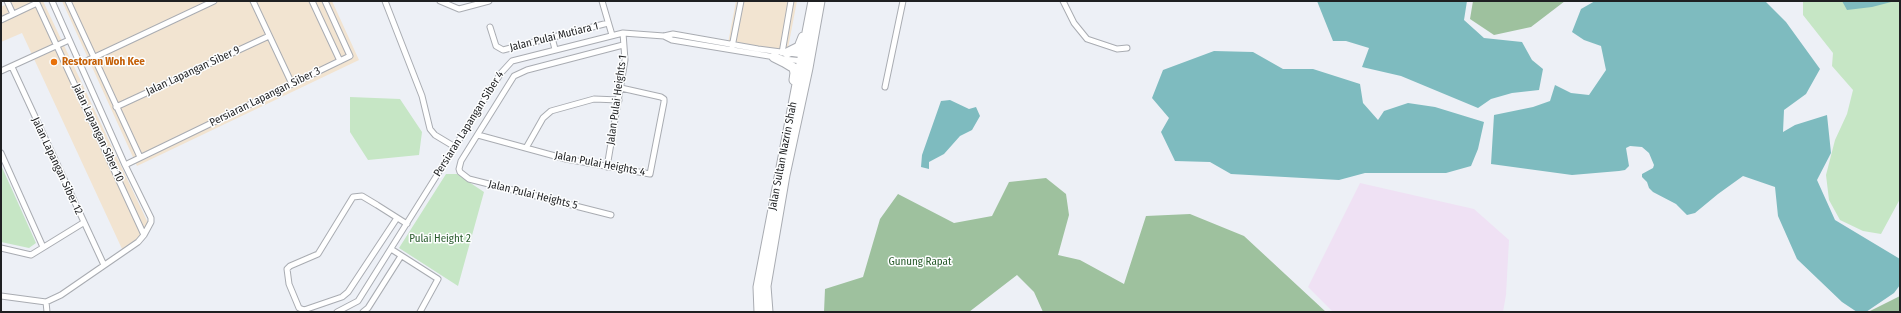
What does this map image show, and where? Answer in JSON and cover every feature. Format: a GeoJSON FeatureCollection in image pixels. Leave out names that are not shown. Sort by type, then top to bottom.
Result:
{"type":"FeatureCollection","features":[{"type":"Feature","properties":{"kind":"highway"},"geometry":{"type":"LineString","coordinates":[[786,139],[786,120],[795,73],[794,68],[787,63],[781,54],[794,51],[802,43],[811,1]]}},
{"type":"Feature","properties":{"kind":"highway","name":"Jalan Sultan Nazrin Shah"},"geometry":{"type":"LineString","coordinates":[[768,312],[768,279],[806,59],[811,1]]}},
{"type":"Feature","properties":{"kind":"highway","name":"Jalan Sultan Nazrin Shah"},"geometry":{"type":"LineString","coordinates":[[759,312],[758,287],[786,139],[820,1]]}},
{"type":"Feature","properties":{"kind":"street"},"geometry":{"type":"LineString","coordinates":[[7,1],[13,14]]}},
{"type":"Feature","properties":{"kind":"street"},"geometry":{"type":"LineString","coordinates":[[1,296],[46,302],[61,295],[138,242],[144,235],[151,222],[151,218],[125,165],[52,1]]}},
{"type":"Feature","properties":{"kind":"street"},"geometry":{"type":"LineString","coordinates":[[68,1],[140,157]]}},
{"type":"Feature","properties":{"kind":"street"},"geometry":{"type":"LineString","coordinates":[[195,1],[198,8]]}},
{"type":"Feature","properties":{"kind":"street"},"geometry":{"type":"LineString","coordinates":[[80,64],[214,1]]}},
{"type":"Feature","properties":{"kind":"street"},"geometry":{"type":"LineString","coordinates":[[253,1],[292,84]]}},
{"type":"Feature","properties":{"kind":"street"},"geometry":{"type":"LineString","coordinates":[[312,1],[340,61],[350,56],[350,54],[325,1]]}},
{"type":"Feature","properties":{"kind":"street"},"geometry":{"type":"LineString","coordinates":[[385,1],[422,96],[430,129],[435,135],[455,148]]}},
{"type":"Feature","properties":{"kind":"street"},"geometry":{"type":"LineString","coordinates":[[440,1],[459,9],[489,1]]}},
{"type":"Feature","properties":{"kind":"street"},"geometry":{"type":"LineString","coordinates":[[602,1],[612,35]]}},
{"type":"Feature","properties":{"kind":"street"},"geometry":{"type":"LineString","coordinates":[[732,51],[741,1]]}},
{"type":"Feature","properties":{"kind":"street"},"geometry":{"type":"LineString","coordinates":[[781,54],[791,1]]}},
{"type":"Feature","properties":{"kind":"street"},"geometry":{"type":"LineString","coordinates":[[885,87],[903,1]]}},
{"type":"Feature","properties":{"kind":"street"},"geometry":{"type":"LineString","coordinates":[[1063,1],[1074,23],[1088,40],[1117,49],[1127,48]]}},
{"type":"Feature","properties":{"kind":"street","name":"Jalan Lapangan Siber 10"},"geometry":{"type":"LineString","coordinates":[[1,20],[37,2],[144,235]]}},
{"type":"Feature","properties":{"kind":"street","name":"Jalan Pulai Mutiara 1"},"geometry":{"type":"LineString","coordinates":[[490,27],[496,46],[503,50],[608,23]]}},
{"type":"Feature","properties":{"kind":"street","name":"Persiaran Lapangan Siber 4"},"geometry":{"type":"LineString","coordinates":[[337,312],[358,301],[506,66],[512,61],[623,33],[664,36],[673,34],[806,59]]}},
{"type":"Feature","properties":{"kind":"street","name":"Jalan Pulai Heights 1"},"geometry":{"type":"LineString","coordinates":[[607,167],[625,60],[623,33]]}},
{"type":"Feature","properties":{"kind":"street","name":"Jalan Lapangan Siber 9"},"geometry":{"type":"LineString","coordinates":[[116,107],[269,36]]}},
{"type":"Feature","properties":{"kind":"street","name":"Persiaran Lapangan Siber 4"},"geometry":{"type":"LineString","coordinates":[[664,36],[672,40],[732,51],[781,54],[806,59]]}},
{"type":"Feature","properties":{"kind":"street"},"geometry":{"type":"LineString","coordinates":[[552,38],[555,49]]}},
{"type":"Feature","properties":{"kind":"street"},"geometry":{"type":"LineString","coordinates":[[1,71],[69,40]]}},
{"type":"Feature","properties":{"kind":"street"},"geometry":{"type":"LineString","coordinates":[[478,135],[500,96],[514,76],[521,72],[623,45]]}},
{"type":"Feature","properties":{"kind":"street","name":"Persiaran Lapangan Siber 3"},"geometry":{"type":"LineString","coordinates":[[125,165],[340,61]]}},
{"type":"Feature","properties":{"kind":"street","name":"Jalan Lapangan Siber 12"},"geometry":{"type":"LineString","coordinates":[[12,66],[83,223],[104,265]]}},
{"type":"Feature","properties":{"kind":"street","name":"Jalan Pulai Heights 4"},"geometry":{"type":"LineString","coordinates":[[478,135],[566,159],[650,174],[664,102],[661,97],[621,88]]}},
{"type":"Feature","properties":{"kind":"street"},"geometry":{"type":"LineString","coordinates":[[526,148],[543,118],[551,111],[594,99],[619,100]]}},
{"type":"Feature","properties":{"kind":"street","name":"Jalan Pulai Heights 5"},"geometry":{"type":"LineString","coordinates":[[478,135],[462,161],[459,169],[460,172],[469,179],[611,215]]}},
{"type":"Feature","properties":{"kind":"street"},"geometry":{"type":"LineString","coordinates":[[1,153],[42,247]]}},
{"type":"Feature","properties":{"kind":"street"},"geometry":{"type":"LineString","coordinates":[[397,218],[351,290],[342,297],[301,310],[298,307],[289,284],[287,269],[290,266],[318,254],[353,197],[362,196],[407,224]]}},
{"type":"Feature","properties":{"kind":"street"},"geometry":{"type":"LineString","coordinates":[[1,248],[31,255],[83,223]]}},
{"type":"Feature","properties":{"kind":"street"},"geometry":{"type":"LineString","coordinates":[[391,249],[438,279],[420,312]]}},
{"type":"Feature","properties":{"kind":"street"},"geometry":{"type":"LineString","coordinates":[[363,312],[368,308],[401,256]]}},
{"type":"Feature","properties":{"kind":"street"},"geometry":{"type":"LineString","coordinates":[[46,302],[47,312]]}},
{"type":"Feature","properties":{"kind":"shaded area"},"geometry":{"type":"Polygon","coordinates":[[[12,1],[43,1],[148,223],[144,235],[123,251],[22,33],[1,42],[1,7],[12,1]]]}},
{"type":"Feature","properties":{"kind":"shaded area"},"geometry":{"type":"Polygon","coordinates":[[[62,1],[332,1],[359,60],[137,166],[62,1]]]}},
{"type":"Feature","properties":{"kind":"shaded area"},"geometry":{"type":"Polygon","coordinates":[[[736,1],[797,1],[787,53],[728,43],[736,1]]]}},
{"type":"Feature","properties":{"kind":"shaded area"},"geometry":{"type":"Polygon","coordinates":[[[1360,183],[1474,209],[1509,240],[1506,295],[1503,312],[1333,312],[1308,287],[1360,183]]]}},
{"type":"Feature","properties":{"kind":"green space"},"geometry":{"type":"Polygon","coordinates":[[[1473,1],[1565,1],[1531,27],[1494,35],[1470,19],[1473,1]]]}},
{"type":"Feature","properties":{"kind":"green space"},"geometry":{"type":"Polygon","coordinates":[[[1803,1],[1900,1],[1900,199],[1881,234],[1863,231],[1840,220],[1829,200],[1826,175],[1835,140],[1847,114],[1853,90],[1832,66],[1833,53],[1803,15],[1803,1]]]}},
{"type":"Feature","properties":{"kind":"green space"},"geometry":{"type":"Polygon","coordinates":[[[350,97],[400,99],[422,132],[419,155],[368,160],[350,132],[350,97]]]}},
{"type":"Feature","properties":{"kind":"green space"},"geometry":{"type":"Polygon","coordinates":[[[1,165],[36,243],[29,248],[1,242],[1,165]]]}},
{"type":"Feature","properties":{"kind":"green space","name":"Pulai Height 2"},"geometry":{"type":"Polygon","coordinates":[[[446,174],[457,174],[484,192],[458,286],[399,248],[446,174]]]}},
{"type":"Feature","properties":{"kind":"green space","name":"Gunung Rapat"},"geometry":{"type":"Polygon","coordinates":[[[1046,178],[1066,194],[1069,215],[1058,255],[1080,260],[1124,284],[1146,216],[1190,214],[1244,236],[1326,312],[1043,312],[1034,292],[1017,275],[969,312],[824,312],[825,289],[863,277],[880,219],[898,194],[954,223],[992,216],[1009,182],[1046,178]]]}},
{"type":"Feature","properties":{"kind":"green space"},"geometry":{"type":"Polygon","coordinates":[[[1900,296],[1900,312],[1868,312],[1900,296]]]}},
{"type":"Feature","properties":{"kind":"water"},"geometry":{"type":"Polygon","coordinates":[[[1317,1],[1467,1],[1464,20],[1484,38],[1522,42],[1532,60],[1543,69],[1539,90],[1512,93],[1491,99],[1478,108],[1401,76],[1362,67],[1369,48],[1346,41],[1333,41],[1317,1]]]}},
{"type":"Feature","properties":{"kind":"water"},"geometry":{"type":"Polygon","coordinates":[[[1595,1],[1765,1],[1786,22],[1820,69],[1806,94],[1784,110],[1783,132],[1795,125],[1827,115],[1831,153],[1817,180],[1835,220],[1900,259],[1900,285],[1894,293],[1866,312],[1857,312],[1842,302],[1797,259],[1778,216],[1775,187],[1743,176],[1695,213],[1687,215],[1676,204],[1653,192],[1649,188],[1647,182],[1642,177],[1642,174],[1653,168],[1654,165],[1649,153],[1642,147],[1630,146],[1626,148],[1629,166],[1625,170],[1619,171],[1572,175],[1491,164],[1494,115],[1533,107],[1550,101],[1555,85],[1571,93],[1589,95],[1606,70],[1601,46],[1584,40],[1572,32],[1581,9],[1595,1]]]}},
{"type":"Feature","properties":{"kind":"water"},"geometry":{"type":"Polygon","coordinates":[[[1842,1],[1895,1],[1872,7],[1847,10],[1842,1]]]}},
{"type":"Feature","properties":{"kind":"water"},"geometry":{"type":"Polygon","coordinates":[[[1214,51],[1253,52],[1283,69],[1313,69],[1360,84],[1363,103],[1378,120],[1384,111],[1408,103],[1435,107],[1484,122],[1478,149],[1471,166],[1446,173],[1365,173],[1339,180],[1231,174],[1210,162],[1175,161],[1161,132],[1169,118],[1152,98],[1163,70],[1214,51]]]}},
{"type":"Feature","properties":{"kind":"water"},"geometry":{"type":"Polygon","coordinates":[[[950,100],[969,109],[976,107],[980,116],[972,130],[960,136],[944,154],[929,162],[929,169],[921,167],[922,155],[941,101],[950,100]]]}},
{"type":"Feature","properties":{"kind":"place","name":"Restoran Woh Kee"},"geometry":{"type":"Point","coordinates":[54,62]}}]}
